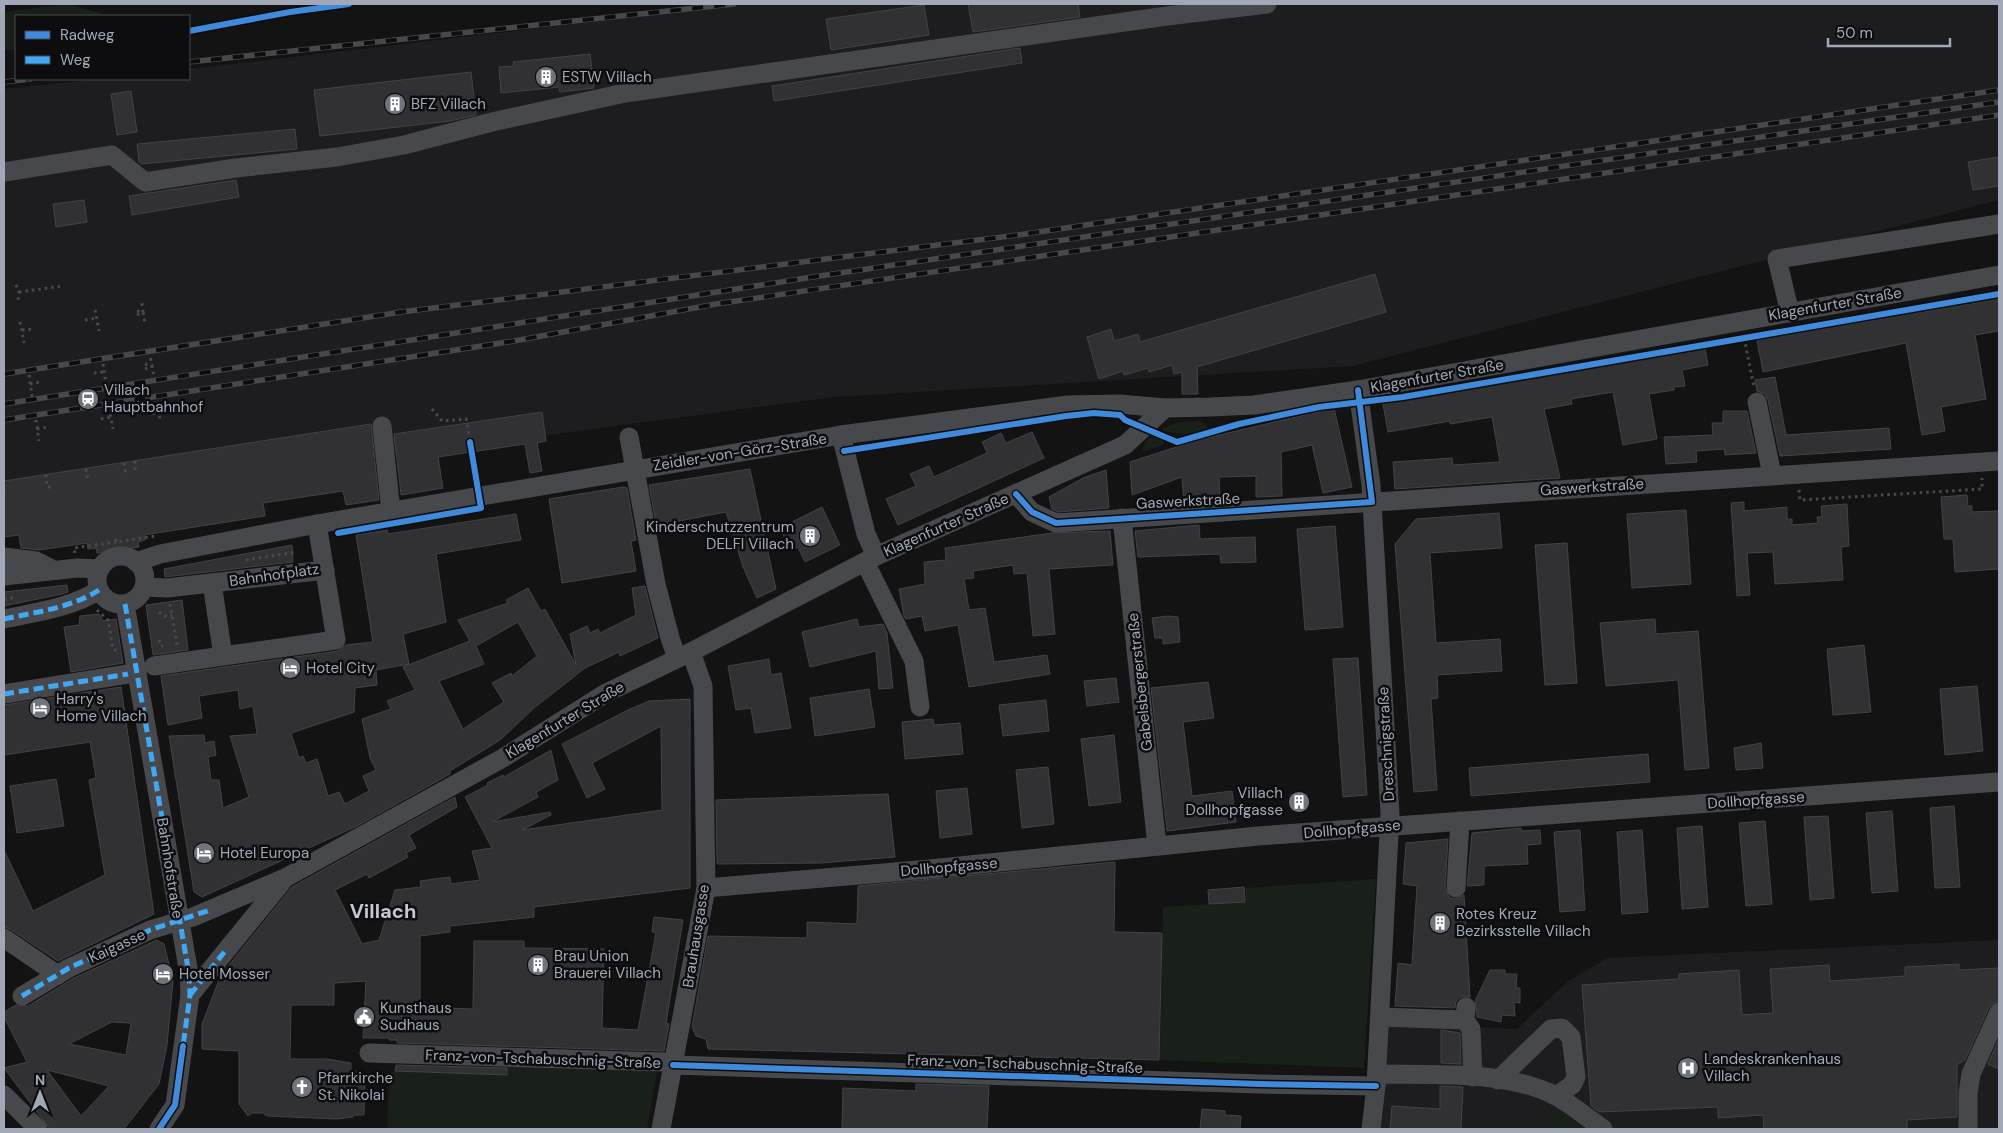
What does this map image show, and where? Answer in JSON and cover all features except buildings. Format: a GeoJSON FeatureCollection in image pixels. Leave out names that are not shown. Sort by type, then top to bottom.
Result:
{"type":"FeatureCollection","features":[{"type":"Feature","properties":{"kind":"street"},"geometry":{"type":"LineString","coordinates":[[4,172],[112,155],[146,182],[404,145],[492,122],[625,93],[1168,10],[1267,4]]}},
{"type":"Feature","properties":{"kind":"street"},"geometry":{"type":"LineString","coordinates":[[1790,313],[1776,259],[1999,224]]}},
{"type":"Feature","properties":{"kind":"street","name":"Klagenfurter Straße"},"geometry":{"type":"LineString","coordinates":[[178,920],[193,917],[285,878],[503,758],[606,692],[684,655],[870,559],[1125,445],[1165,408],[1254,405],[1358,390],[1999,275]]}},
{"type":"Feature","properties":{"kind":"street","name":"Dreschnigstraße"},"geometry":{"type":"LineString","coordinates":[[1358,390],[1372,502],[1390,827],[1372,1129]]}},
{"type":"Feature","properties":{"kind":"street"},"geometry":{"type":"LineString","coordinates":[[1757,402],[1772,476]]}},
{"type":"Feature","properties":{"kind":"street","name":"Zeidler-von-Görz-Straße"},"geometry":{"type":"LineString","coordinates":[[316,524],[841,435],[1068,405],[1120,404],[1165,408]]}},
{"type":"Feature","properties":{"kind":"street"},"geometry":{"type":"LineString","coordinates":[[382,426],[391,511]]}},
{"type":"Feature","properties":{"kind":"street","name":"Klagenfurter Straße"},"geometry":{"type":"LineString","coordinates":[[841,435],[866,534],[870,559]]}},
{"type":"Feature","properties":{"kind":"street","name":"Brauhausgasse"},"geometry":{"type":"LineString","coordinates":[[629,437],[656,584],[670,638],[684,655],[703,686],[706,888],[661,1129]]}},
{"type":"Feature","properties":{"kind":"street","name":"Gaswerkstraße"},"geometry":{"type":"LineString","coordinates":[[1016,494],[1032,512],[1056,523],[1999,461]]}},
{"type":"Feature","properties":{"kind":"street","name":"Gabelsbergerstraße"},"geometry":{"type":"LineString","coordinates":[[1122,518],[1157,846]]}},
{"type":"Feature","properties":{"kind":"street"},"geometry":{"type":"LineString","coordinates":[[136,562],[160,554],[316,524]]}},
{"type":"Feature","properties":{"kind":"street","name":"Bahnhofplatz"},"geometry":{"type":"LineString","coordinates":[[144,587],[167,588],[326,570],[316,524]]}},
{"type":"Feature","properties":{"kind":"street"},"geometry":{"type":"LineString","coordinates":[[4,556],[36,561],[54,570]]}},
{"type":"Feature","properties":{"kind":"street"},"geometry":{"type":"LineString","coordinates":[[121,556],[136,562],[145,577],[144,587],[140,595],[125,604],[115,603],[106,598],[99,590],[98,576],[100,569],[112,558],[121,556]]}},
{"type":"Feature","properties":{"kind":"street"},"geometry":{"type":"LineString","coordinates":[[870,559],[914,660],[920,707]]}},
{"type":"Feature","properties":{"kind":"street"},"geometry":{"type":"LineString","coordinates":[[4,576],[54,570],[100,569]]}},
{"type":"Feature","properties":{"kind":"street"},"geometry":{"type":"LineString","coordinates":[[154,666],[336,640],[326,570]]}},
{"type":"Feature","properties":{"kind":"street"},"geometry":{"type":"LineString","coordinates":[[212,583],[223,656]]}},
{"type":"Feature","properties":{"kind":"street"},"geometry":{"type":"LineString","coordinates":[[4,619],[57,608],[87,597],[99,590]]}},
{"type":"Feature","properties":{"kind":"street","name":"Bahnhofstraße"},"geometry":{"type":"LineString","coordinates":[[125,604],[138,671],[178,920],[189,974],[190,995],[175,1105],[160,1129]]}},
{"type":"Feature","properties":{"kind":"street"},"geometry":{"type":"LineString","coordinates":[[4,694],[128,674]]}},
{"type":"Feature","properties":{"kind":"street","name":"Dollhopfgasse"},"geometry":{"type":"LineString","coordinates":[[706,888],[1157,846],[1460,821],[1999,782]]}},
{"type":"Feature","properties":{"kind":"street"},"geometry":{"type":"LineString","coordinates":[[1456,888],[1460,821]]}},
{"type":"Feature","properties":{"kind":"street","name":"Klagenfurter Straße"},"geometry":{"type":"LineString","coordinates":[[190,995],[285,878]]}},
{"type":"Feature","properties":{"kind":"street","name":"Kaigasse"},"geometry":{"type":"LineString","coordinates":[[22,996],[58,975],[141,935],[178,920]]}},
{"type":"Feature","properties":{"kind":"street"},"geometry":{"type":"LineString","coordinates":[[4,938],[58,975]]}},
{"type":"Feature","properties":{"kind":"street"},"geometry":{"type":"LineString","coordinates":[[1968,1129],[1968,1093],[1971,1074],[1999,1012]]}},
{"type":"Feature","properties":{"kind":"street"},"geometry":{"type":"LineString","coordinates":[[1380,1017],[1466,1013],[1471,1029],[1473,1077]]}},
{"type":"Feature","properties":{"kind":"street"},"geometry":{"type":"LineString","coordinates":[[1498,1080],[1551,1029],[1562,1028],[1571,1037],[1576,1077],[1572,1085],[1556,1096]]}},
{"type":"Feature","properties":{"kind":"street","name":"Franz-von-Tschabuschnig-Straße"},"geometry":{"type":"LineString","coordinates":[[369,1053],[664,1062],[673,1065],[875,1072],[1376,1080],[1473,1077],[1527,1086],[1556,1096],[1603,1129]]}},
{"type":"Feature","properties":{"kind":"street"},"geometry":{"type":"LineString","coordinates":[[4,1095],[38,1129]]}},
{"type":"Feature","properties":{"kind":"path"},"geometry":{"type":"LineString","coordinates":[[16,285],[19,292],[18,301]]}},
{"type":"Feature","properties":{"kind":"path"},"geometry":{"type":"LineString","coordinates":[[19,292],[64,286]]}},
{"type":"Feature","properties":{"kind":"path"},"geometry":{"type":"LineString","coordinates":[[142,303],[146,324]]}},
{"type":"Feature","properties":{"kind":"path"},"geometry":{"type":"LineString","coordinates":[[95,310],[99,331]]}},
{"type":"Feature","properties":{"kind":"path"},"geometry":{"type":"LineString","coordinates":[[137,313],[143,312]]}},
{"type":"Feature","properties":{"kind":"path"},"geometry":{"type":"LineString","coordinates":[[85,320],[97,318]]}},
{"type":"Feature","properties":{"kind":"path"},"geometry":{"type":"LineString","coordinates":[[20,322],[24,343]]}},
{"type":"Feature","properties":{"kind":"path"},"geometry":{"type":"LineString","coordinates":[[22,330],[33,329]]}},
{"type":"Feature","properties":{"kind":"path"},"geometry":{"type":"LineString","coordinates":[[1735,340],[1754,337]]}},
{"type":"Feature","properties":{"kind":"path"},"geometry":{"type":"LineString","coordinates":[[1744,338],[1757,402]]}},
{"type":"Feature","properties":{"kind":"path"},"geometry":{"type":"LineString","coordinates":[[150,356],[154,377]]}},
{"type":"Feature","properties":{"kind":"path"},"geometry":{"type":"LineString","coordinates":[[102,364],[106,384]]}},
{"type":"Feature","properties":{"kind":"path"},"geometry":{"type":"LineString","coordinates":[[144,364],[152,366]]}},
{"type":"Feature","properties":{"kind":"path"},"geometry":{"type":"LineString","coordinates":[[146,369],[152,366]]}},
{"type":"Feature","properties":{"kind":"path"},"geometry":{"type":"LineString","coordinates":[[94,373],[104,372]]}},
{"type":"Feature","properties":{"kind":"path"},"geometry":{"type":"LineString","coordinates":[[29,375],[32,397]]}},
{"type":"Feature","properties":{"kind":"path"},"geometry":{"type":"LineString","coordinates":[[30,384],[42,382]]}},
{"type":"Feature","properties":{"kind":"path"},"geometry":{"type":"LineString","coordinates":[[157,401],[160,422]]}},
{"type":"Feature","properties":{"kind":"path"},"geometry":{"type":"LineString","coordinates":[[109,408],[113,429]]}},
{"type":"Feature","properties":{"kind":"path"},"geometry":{"type":"LineString","coordinates":[[432,409],[442,421],[466,419],[472,451]]}},
{"type":"Feature","properties":{"kind":"path"},"geometry":{"type":"LineString","coordinates":[[151,410],[158,411]]}},
{"type":"Feature","properties":{"kind":"path"},"geometry":{"type":"LineString","coordinates":[[152,414],[158,411]]}},
{"type":"Feature","properties":{"kind":"path"},"geometry":{"type":"LineString","coordinates":[[101,419],[111,418]]}},
{"type":"Feature","properties":{"kind":"path"},"geometry":{"type":"LineString","coordinates":[[36,420],[39,441]]}},
{"type":"Feature","properties":{"kind":"path"},"geometry":{"type":"LineString","coordinates":[[37,429],[48,427]]}},
{"type":"Feature","properties":{"kind":"path"},"geometry":{"type":"LineString","coordinates":[[135,461],[135,474]]}},
{"type":"Feature","properties":{"kind":"path"},"geometry":{"type":"LineString","coordinates":[[124,463],[126,476]]}},
{"type":"Feature","properties":{"kind":"path"},"geometry":{"type":"LineString","coordinates":[[86,469],[88,482]]}},
{"type":"Feature","properties":{"kind":"path"},"geometry":{"type":"LineString","coordinates":[[1799,481],[1800,500],[1982,489],[1981,469]]}},
{"type":"Feature","properties":{"kind":"path"},"geometry":{"type":"LineString","coordinates":[[46,475],[47,487],[54,487]]}},
{"type":"Feature","properties":{"kind":"path"},"geometry":{"type":"LineString","coordinates":[[4,493],[4,498]]}},
{"type":"Feature","properties":{"kind":"path"},"geometry":{"type":"LineString","coordinates":[[76,560],[74,548],[116,540],[157,536],[157,541]]}},
{"type":"Feature","properties":{"kind":"path"},"geometry":{"type":"LineString","coordinates":[[296,543],[297,557]]}},
{"type":"Feature","properties":{"kind":"path"},"geometry":{"type":"LineString","coordinates":[[160,640],[161,646],[177,645],[169,596]]}},
{"type":"Feature","properties":{"kind":"path"},"geometry":{"type":"LineString","coordinates":[[94,608],[108,620],[113,649],[119,653]]}},
{"type":"Feature","properties":{"kind":"path"},"geometry":{"type":"LineString","coordinates":[[159,612],[165,616],[172,615]]}},
{"type":"Feature","properties":{"kind":"shaded area"},"geometry":{"type":"Polygon","coordinates":[[[69,4],[106,15],[15,15],[15,49],[4,50],[4,12],[69,4]]]}},
{"type":"Feature","properties":{"kind":"shaded area","name":"Villach Hauptbahnhof"},"geometry":{"type":"Polygon","coordinates":[[[746,4],[1999,4],[1999,200],[1353,366],[834,397],[4,507],[4,89],[92,80],[190,80],[190,69],[746,4]]]}},
{"type":"Feature","properties":{"kind":"shaded area"},"geometry":{"type":"Polygon","coordinates":[[[1201,421],[1209,428],[1185,434],[1161,429],[1180,422],[1201,421]]]}},
{"type":"Feature","properties":{"kind":"shaded area"},"geometry":{"type":"Polygon","coordinates":[[[1152,436],[1164,441],[1163,445],[1142,452],[1145,443],[1152,436]]]}},
{"type":"Feature","properties":{"kind":"shaded area"},"geometry":{"type":"Polygon","coordinates":[[[1376,879],[1364,1068],[1160,1060],[1163,907],[1246,902],[1245,888],[1376,879]]]}},
{"type":"Feature","properties":{"kind":"shaded area","name":"Landeskrankenhaus Villach"},"geometry":{"type":"Polygon","coordinates":[[[1999,940],[1999,1129],[1373,1129],[1380,1022],[1517,1029],[1567,982],[1607,958],[1999,940]]]}},
{"type":"Feature","properties":{"kind":"shaded area"},"geometry":{"type":"Polygon","coordinates":[[[507,1062],[658,1065],[647,1129],[387,1129],[389,1074],[395,1071],[507,1075],[507,1062]]]}},
{"type":"Feature","properties":{"kind":"shaded area"},"geometry":{"type":"Polygon","coordinates":[[[1549,1110],[1557,1110],[1585,1129],[1551,1129],[1549,1110]]]}},
{"type":"Feature","properties":{"kind":"railway"},"geometry":{"type":"LineString","coordinates":[[190,62],[734,4]]}},
{"type":"Feature","properties":{"kind":"railway"},"geometry":{"type":"LineString","coordinates":[[4,82],[21,80]]}},
{"type":"Feature","properties":{"kind":"railway"},"geometry":{"type":"LineString","coordinates":[[4,374],[401,312],[1018,235],[1999,90]]}},
{"type":"Feature","properties":{"kind":"railway"},"geometry":{"type":"LineString","coordinates":[[4,404],[806,278],[1999,102]]}},
{"type":"Feature","properties":{"kind":"railway"},"geometry":{"type":"LineString","coordinates":[[4,420],[514,341],[716,304],[1999,115]]}},
{"type":"Feature","properties":{"kind":"marked path"},"geometry":{"type":"LineString","coordinates":[[4,619],[65,605],[99,590]]}},
{"type":"Feature","properties":{"kind":"marked path"},"geometry":{"type":"LineString","coordinates":[[125,604],[189,974],[190,995],[183,1046]]}},
{"type":"Feature","properties":{"kind":"marked path"},"geometry":{"type":"LineString","coordinates":[[4,694],[128,674]]}},
{"type":"Feature","properties":{"kind":"marked path"},"geometry":{"type":"LineString","coordinates":[[22,996],[69,968],[150,930],[210,910]]}},
{"type":"Feature","properties":{"kind":"marked path"},"geometry":{"type":"LineString","coordinates":[[190,995],[226,950]]}},
{"type":"Feature","properties":{"kind":"cycle path"},"geometry":{"type":"LineString","coordinates":[[190,31],[290,12],[349,4]]}},
{"type":"Feature","properties":{"kind":"cycle path"},"geometry":{"type":"LineString","coordinates":[[844,451],[1094,413],[1120,415],[1125,420],[1177,442],[1239,424],[1319,407],[1403,397],[1999,294]]}},
{"type":"Feature","properties":{"kind":"cycle path"},"geometry":{"type":"LineString","coordinates":[[1016,494],[1032,512],[1056,523],[1372,502],[1358,390]]}},
{"type":"Feature","properties":{"kind":"cycle path"},"geometry":{"type":"LineString","coordinates":[[338,533],[481,508],[470,442]]}},
{"type":"Feature","properties":{"kind":"cycle path"},"geometry":{"type":"LineString","coordinates":[[159,1129],[175,1105],[183,1046]]}},
{"type":"Feature","properties":{"kind":"cycle path"},"geometry":{"type":"LineString","coordinates":[[673,1065],[1376,1086]]}},
{"type":"Feature","properties":{"kind":"place","name":"ESTW Villach"},"geometry":{"type":"Point","coordinates":[546,77]}},
{"type":"Feature","properties":{"kind":"place","name":"BFZ Villach"},"geometry":{"type":"Point","coordinates":[395,104]}},
{"type":"Feature","properties":{"kind":"place","name":"Villach Hauptbahnhof"},"geometry":{"type":"Point","coordinates":[88,399]}},
{"type":"Feature","properties":{"kind":"place","name":"Kinderschutzzentrum DELFI Villach"},"geometry":{"type":"Point","coordinates":[810,536]}},
{"type":"Feature","properties":{"kind":"place","name":"Hotel City"},"geometry":{"type":"Point","coordinates":[290,668]}},
{"type":"Feature","properties":{"kind":"place","name":"Harry's Home Villach"},"geometry":{"type":"Point","coordinates":[40,708]}},
{"type":"Feature","properties":{"kind":"place","name":"Villach Dollhopfgasse"},"geometry":{"type":"Point","coordinates":[1299,802]}},
{"type":"Feature","properties":{"kind":"place","name":"Hotel Europa"},"geometry":{"type":"Point","coordinates":[204,853]}},
{"type":"Feature","properties":{"kind":"place","name":"Rotes Kreuz Bezirksstelle Villach"},"geometry":{"type":"Point","coordinates":[1440,923]}},
{"type":"Feature","properties":{"kind":"place","name":"Brau Union Brauerei Villach"},"geometry":{"type":"Point","coordinates":[538,965]}},
{"type":"Feature","properties":{"kind":"place","name":"Hotel Mosser"},"geometry":{"type":"Point","coordinates":[163,974]}},
{"type":"Feature","properties":{"kind":"place","name":"Kunsthaus Sudhaus"},"geometry":{"type":"Point","coordinates":[364,1017]}},
{"type":"Feature","properties":{"kind":"place","name":"Landeskrankenhaus Villach"},"geometry":{"type":"Point","coordinates":[1688,1068]}},
{"type":"Feature","properties":{"kind":"place","name":"Pfarrkirche St. Nikolai"},"geometry":{"type":"Point","coordinates":[302,1087]}},
{"type":"Feature","properties":{"kind":"district","name":"Villach"},"geometry":{"type":"Point","coordinates":[383,911]}}]}
